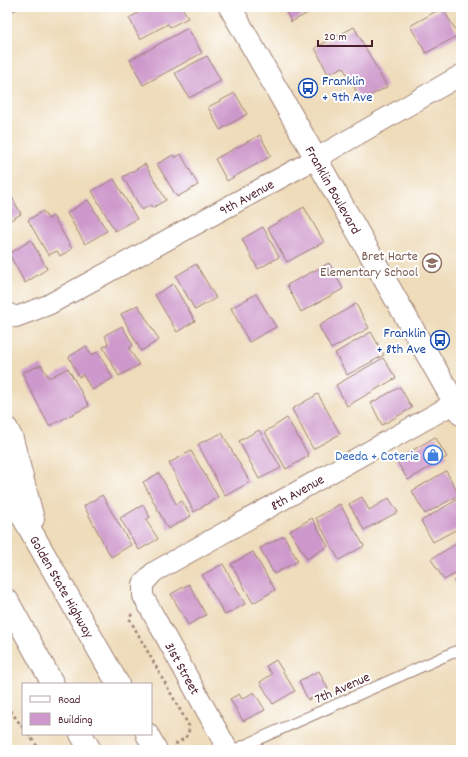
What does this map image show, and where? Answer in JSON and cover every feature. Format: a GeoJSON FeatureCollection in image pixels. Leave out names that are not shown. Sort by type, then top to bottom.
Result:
{"type":"FeatureCollection","features":[{"type":"Feature","properties":{"kind":"main road","name":"Franklin Boulevard"},"geometry":{"type":"LineString","coordinates":[[230,7],[458,409]]}},
{"type":"Feature","properties":{"kind":"main road"},"geometry":{"type":"LineString","coordinates":[[7,429],[12,439],[41,547]]}},
{"type":"Feature","properties":{"kind":"main road","name":"Golden State Highway"},"geometry":{"type":"LineString","coordinates":[[7,489],[117,683]]}},
{"type":"Feature","properties":{"kind":"main road"},"geometry":{"type":"LineString","coordinates":[[7,600],[52,683]]}},
{"type":"Feature","properties":{"kind":"main road"},"geometry":{"type":"LineString","coordinates":[[82,735],[90,750]]}},
{"type":"Feature","properties":{"kind":"main road"},"geometry":{"type":"LineString","coordinates":[[148,735],[163,748]]}},
{"type":"Feature","properties":{"kind":"street","name":"9th Avenue"},"geometry":{"type":"LineString","coordinates":[[7,313],[16,317],[48,305],[317,158],[461,75]]}},
{"type":"Feature","properties":{"kind":"street","name":"8th Avenue"},"geometry":{"type":"LineString","coordinates":[[143,584],[154,572],[458,409]]}},
{"type":"Feature","properties":{"kind":"street","name":"31st Street"},"geometry":{"type":"LineString","coordinates":[[143,584],[143,596],[228,750]]}},
{"type":"Feature","properties":{"kind":"lane","name":"7th Avenue"},"geometry":{"type":"LineString","coordinates":[[234,750],[461,649]]}},
{"type":"Feature","properties":{"kind":"path"},"geometry":{"type":"LineString","coordinates":[[129,618],[189,726],[190,732],[186,738],[163,748]]}},
{"type":"Feature","properties":{"kind":"path"},"geometry":{"type":"LineString","coordinates":[[7,706],[22,727]]}},
{"type":"Feature","properties":{"kind":"path"},"geometry":{"type":"LineString","coordinates":[[29,735],[40,750]]}},
{"type":"Feature","properties":{"kind":"building"},"geometry":{"type":"Polygon","coordinates":[[[7,7],[21,7],[7,14],[7,7]]]}},
{"type":"Feature","properties":{"kind":"building"},"geometry":{"type":"Polygon","coordinates":[[[149,7],[182,7],[188,18],[170,27],[168,24],[140,39],[129,18],[149,7]]]}},
{"type":"Feature","properties":{"kind":"building"},"geometry":{"type":"Polygon","coordinates":[[[284,7],[319,7],[291,22],[284,7]]]}},
{"type":"Feature","properties":{"kind":"building"},"geometry":{"type":"Polygon","coordinates":[[[442,8],[459,35],[426,53],[410,26],[442,8]]]}},
{"type":"Feature","properties":{"kind":"building"},"geometry":{"type":"Polygon","coordinates":[[[354,27],[387,87],[361,100],[343,67],[328,74],[315,48],[354,27]]]}},
{"type":"Feature","properties":{"kind":"building"},"geometry":{"type":"Polygon","coordinates":[[[188,28],[202,53],[143,85],[130,60],[188,28]]]}},
{"type":"Feature","properties":{"kind":"building"},"geometry":{"type":"Polygon","coordinates":[[[207,56],[221,81],[189,98],[175,73],[207,56]]]}},
{"type":"Feature","properties":{"kind":"building"},"geometry":{"type":"Polygon","coordinates":[[[235,93],[247,114],[220,130],[208,107],[235,93]]]}},
{"type":"Feature","properties":{"kind":"building"},"geometry":{"type":"Polygon","coordinates":[[[260,135],[271,156],[227,181],[215,159],[260,135]]]}},
{"type":"Feature","properties":{"kind":"building"},"geometry":{"type":"Polygon","coordinates":[[[181,154],[198,185],[177,197],[157,164],[173,155],[175,158],[181,154]]]}},
{"type":"Feature","properties":{"kind":"building"},"geometry":{"type":"Polygon","coordinates":[[[145,164],[166,200],[152,208],[151,205],[142,210],[123,177],[145,164]]]}},
{"type":"Feature","properties":{"kind":"building"},"geometry":{"type":"Polygon","coordinates":[[[114,179],[137,219],[115,231],[92,191],[114,179]]]}},
{"type":"Feature","properties":{"kind":"building"},"geometry":{"type":"Polygon","coordinates":[[[7,188],[21,214],[7,222],[7,188]]]}},
{"type":"Feature","properties":{"kind":"building"},"geometry":{"type":"Polygon","coordinates":[[[88,200],[107,231],[85,244],[67,213],[88,200]]]}},
{"type":"Feature","properties":{"kind":"building"},"geometry":{"type":"Polygon","coordinates":[[[304,207],[324,242],[287,262],[268,228],[304,207]]]}},
{"type":"Feature","properties":{"kind":"building"},"geometry":{"type":"Polygon","coordinates":[[[43,211],[48,219],[53,216],[72,249],[60,256],[57,251],[48,255],[28,220],[43,211]]]}},
{"type":"Feature","properties":{"kind":"building"},"geometry":{"type":"Polygon","coordinates":[[[263,227],[279,257],[258,269],[242,239],[263,227]]]}},
{"type":"Feature","properties":{"kind":"building"},"geometry":{"type":"Polygon","coordinates":[[[31,240],[47,269],[25,283],[9,254],[31,240]]]}},
{"type":"Feature","properties":{"kind":"building"},"geometry":{"type":"Polygon","coordinates":[[[329,263],[343,289],[301,312],[287,285],[329,263]]]}},
{"type":"Feature","properties":{"kind":"building"},"geometry":{"type":"Polygon","coordinates":[[[196,264],[216,298],[195,310],[176,276],[196,264]]]}},
{"type":"Feature","properties":{"kind":"building"},"geometry":{"type":"Polygon","coordinates":[[[173,284],[195,321],[177,332],[155,295],[173,284]]]}},
{"type":"Feature","properties":{"kind":"building"},"geometry":{"type":"Polygon","coordinates":[[[256,294],[276,327],[249,342],[231,308],[256,294]]]}},
{"type":"Feature","properties":{"kind":"building"},"geometry":{"type":"Polygon","coordinates":[[[356,304],[369,328],[331,349],[319,326],[356,304]]]}},
{"type":"Feature","properties":{"kind":"building"},"geometry":{"type":"Polygon","coordinates":[[[138,305],[159,340],[141,351],[121,314],[138,305]]]}},
{"type":"Feature","properties":{"kind":"building"},"geometry":{"type":"Polygon","coordinates":[[[122,326],[133,345],[129,348],[139,365],[119,376],[103,347],[108,344],[105,335],[122,326]]]}},
{"type":"Feature","properties":{"kind":"building"},"geometry":{"type":"Polygon","coordinates":[[[371,332],[384,355],[347,375],[335,353],[371,332]]]}},
{"type":"Feature","properties":{"kind":"building"},"geometry":{"type":"Polygon","coordinates":[[[86,346],[91,355],[98,352],[113,378],[92,390],[83,375],[79,377],[69,357],[86,346]]]}},
{"type":"Feature","properties":{"kind":"building"},"geometry":{"type":"Polygon","coordinates":[[[383,358],[396,378],[347,406],[336,385],[383,358]]]}},
{"type":"Feature","properties":{"kind":"building"},"geometry":{"type":"Polygon","coordinates":[[[41,365],[49,378],[68,368],[89,406],[49,426],[22,373],[41,365]]]}},
{"type":"Feature","properties":{"kind":"building"},"geometry":{"type":"Polygon","coordinates":[[[400,387],[412,408],[382,425],[371,403],[400,387]]]}},
{"type":"Feature","properties":{"kind":"building"},"geometry":{"type":"Polygon","coordinates":[[[318,394],[340,434],[313,449],[292,409],[318,394]]]}},
{"type":"Feature","properties":{"kind":"building"},"geometry":{"type":"Polygon","coordinates":[[[287,418],[309,456],[286,469],[265,432],[287,418]]]}},
{"type":"Feature","properties":{"kind":"building"},"geometry":{"type":"Polygon","coordinates":[[[259,430],[281,468],[259,479],[239,441],[259,430]]]}},
{"type":"Feature","properties":{"kind":"building"},"geometry":{"type":"Polygon","coordinates":[[[222,433],[250,482],[225,496],[198,444],[222,433]]]}},
{"type":"Feature","properties":{"kind":"building"},"geometry":{"type":"Polygon","coordinates":[[[435,437],[447,457],[408,480],[396,460],[435,437]]]}},
{"type":"Feature","properties":{"kind":"building"},"geometry":{"type":"Polygon","coordinates":[[[191,451],[218,497],[194,512],[169,463],[191,451]]]}},
{"type":"Feature","properties":{"kind":"building"},"geometry":{"type":"Polygon","coordinates":[[[446,471],[459,495],[425,514],[412,491],[446,471]]]}},
{"type":"Feature","properties":{"kind":"building"},"geometry":{"type":"Polygon","coordinates":[[[159,473],[176,504],[182,501],[191,516],[168,529],[143,482],[159,473]]]}},
{"type":"Feature","properties":{"kind":"building"},"geometry":{"type":"Polygon","coordinates":[[[102,495],[131,545],[111,557],[84,506],[102,495]]]}},
{"type":"Feature","properties":{"kind":"building"},"geometry":{"type":"Polygon","coordinates":[[[362,497],[369,510],[389,498],[398,512],[364,530],[349,504],[362,497]]]}},
{"type":"Feature","properties":{"kind":"building"},"geometry":{"type":"Polygon","coordinates":[[[458,499],[461,504],[461,527],[433,542],[421,521],[458,499]]]}},
{"type":"Feature","properties":{"kind":"building"},"geometry":{"type":"Polygon","coordinates":[[[340,504],[364,546],[339,560],[316,518],[340,504]]]}},
{"type":"Feature","properties":{"kind":"building"},"geometry":{"type":"Polygon","coordinates":[[[143,505],[150,517],[146,520],[158,539],[139,550],[120,518],[143,505]]]}},
{"type":"Feature","properties":{"kind":"building"},"geometry":{"type":"Polygon","coordinates":[[[312,518],[328,546],[307,559],[290,531],[312,518]]]}},
{"type":"Feature","properties":{"kind":"building"},"geometry":{"type":"Polygon","coordinates":[[[284,536],[298,561],[274,574],[260,548],[284,536]]]}},
{"type":"Feature","properties":{"kind":"building"},"geometry":{"type":"Polygon","coordinates":[[[461,541],[461,571],[444,580],[431,559],[461,541]]]}},
{"type":"Feature","properties":{"kind":"building"},"geometry":{"type":"Polygon","coordinates":[[[253,552],[275,590],[253,603],[231,564],[253,552]]]}},
{"type":"Feature","properties":{"kind":"building"},"geometry":{"type":"Polygon","coordinates":[[[223,564],[245,604],[225,615],[202,575],[223,564]]]}},
{"type":"Feature","properties":{"kind":"building"},"geometry":{"type":"Polygon","coordinates":[[[461,577],[461,594],[454,581],[461,577]]]}},
{"type":"Feature","properties":{"kind":"building"},"geometry":{"type":"Polygon","coordinates":[[[189,584],[206,615],[188,625],[171,594],[189,584]]]}},
{"type":"Feature","properties":{"kind":"building"},"geometry":{"type":"Polygon","coordinates":[[[276,660],[295,691],[273,704],[260,682],[272,674],[266,666],[276,660]]]}},
{"type":"Feature","properties":{"kind":"building"},"geometry":{"type":"Polygon","coordinates":[[[319,671],[328,689],[308,700],[299,681],[319,671]]]}},
{"type":"Feature","properties":{"kind":"building"},"geometry":{"type":"Polygon","coordinates":[[[254,692],[265,710],[243,721],[230,699],[239,694],[242,699],[254,692]]]}},
{"type":"Feature","properties":{"kind":"place","name":"Franklin + 9th Ave"},"geometry":{"type":"Point","coordinates":[308,88]}},
{"type":"Feature","properties":{"kind":"place","name":"Bret Harte Elementary School"},"geometry":{"type":"Point","coordinates":[432,263]}},
{"type":"Feature","properties":{"kind":"place","name":"Franklin + 8th Ave"},"geometry":{"type":"Point","coordinates":[440,340]}},
{"type":"Feature","properties":{"kind":"place","name":"Deeda + Coterie"},"geometry":{"type":"Point","coordinates":[433,455]}}]}
